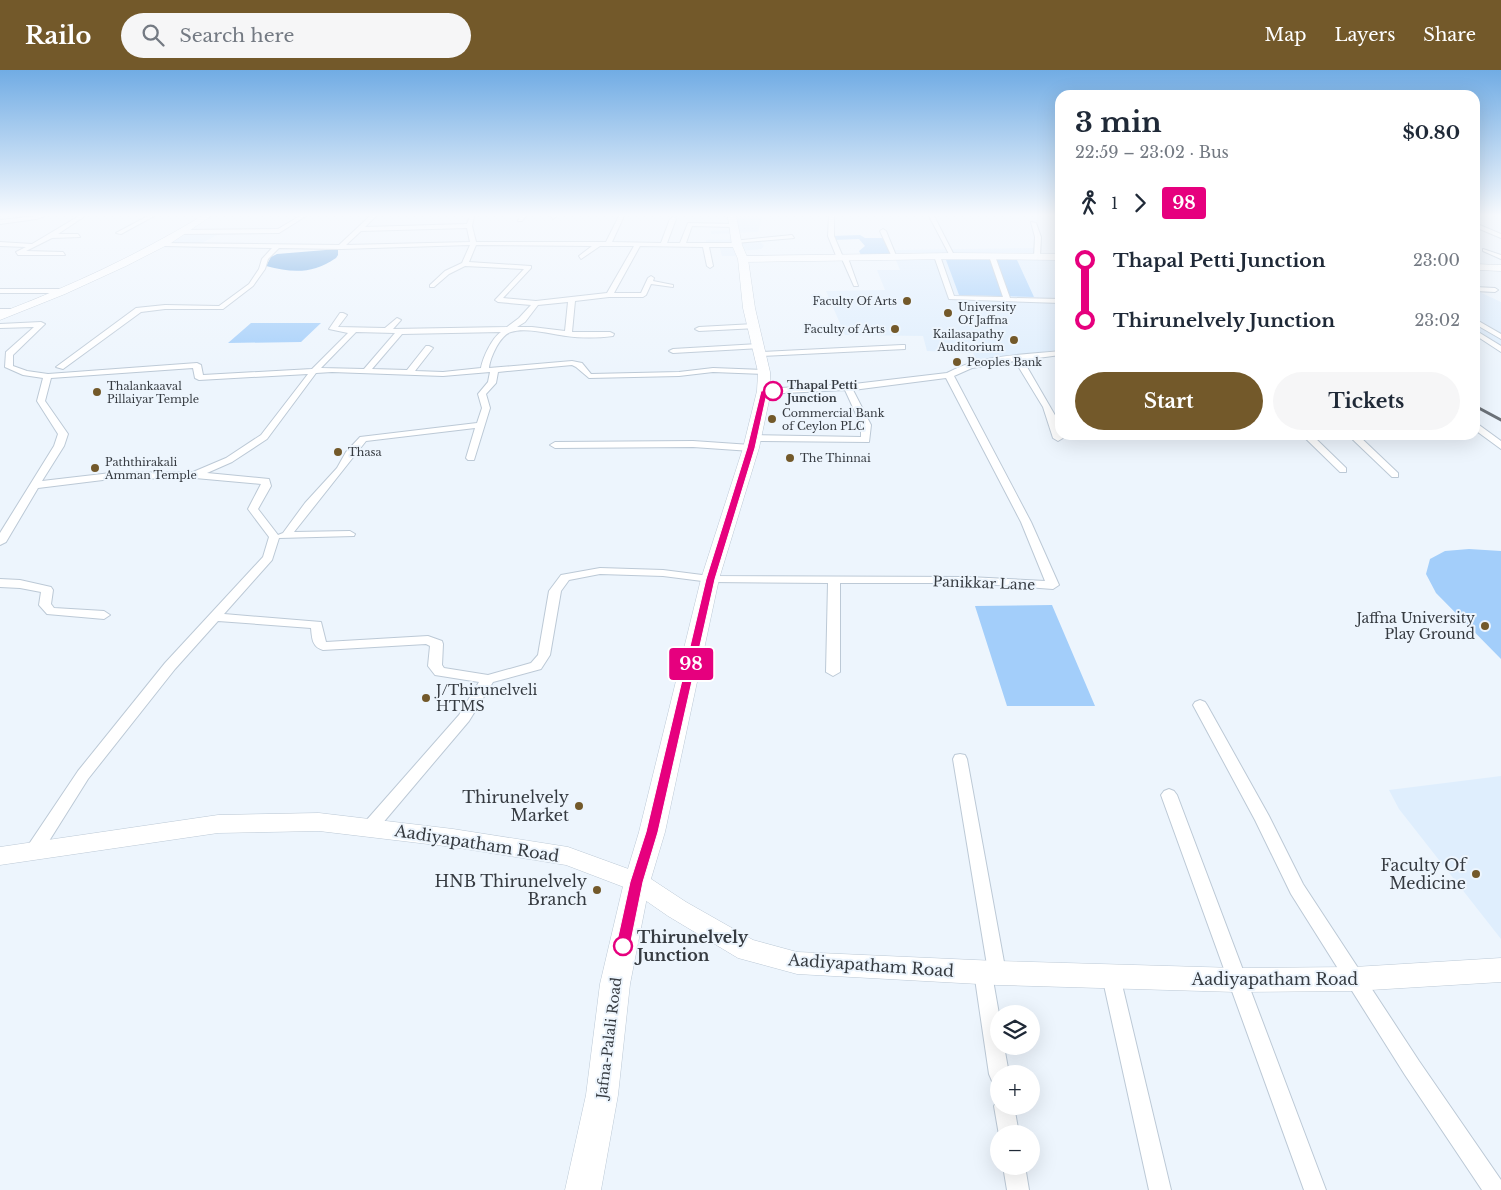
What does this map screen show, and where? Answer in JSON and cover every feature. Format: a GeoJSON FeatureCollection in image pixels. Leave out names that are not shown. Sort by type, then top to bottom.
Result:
{"type":"FeatureCollection","features":[{"type":"Feature","properties":{"kind":"main road","name":"Jafna-Palali Road"},"geometry":{"type":"LineString","coordinates":[[583,1190],[602,1095],[615,984],[637,882],[652,832],[710,579],[752,443],[760,358],[742,268]]}},
{"type":"Feature","properties":{"kind":"street"},"geometry":{"type":"LineString","coordinates":[[0,317],[64,291],[111,268]]}},
{"type":"Feature","properties":{"kind":"street"},"geometry":{"type":"LineString","coordinates":[[60,367],[139,310],[165,307],[221,308],[251,285],[262,268]]}},
{"type":"Feature","properties":{"kind":"street"},"geometry":{"type":"LineString","coordinates":[[432,286],[445,272],[452,268]]}},
{"type":"Feature","properties":{"kind":"street"},"geometry":{"type":"LineString","coordinates":[[528,268],[498,300],[536,302],[609,295],[643,295],[650,280],[671,286]]}},
{"type":"Feature","properties":{"kind":"street"},"geometry":{"type":"LineString","coordinates":[[609,295],[625,268]]}},
{"type":"Feature","properties":{"kind":"street"},"geometry":{"type":"LineString","coordinates":[[847,268],[856,285]]}},
{"type":"Feature","properties":{"kind":"street"},"geometry":{"type":"LineString","coordinates":[[941,268],[951,298],[1055,301]]}},
{"type":"Feature","properties":{"kind":"street"},"geometry":{"type":"LineString","coordinates":[[996,268],[1007,299]]}},
{"type":"Feature","properties":{"kind":"street"},"geometry":{"type":"LineString","coordinates":[[1480,289],[1495,290]]}},
{"type":"Feature","properties":{"kind":"street"},"geometry":{"type":"LineString","coordinates":[[0,291],[64,291]]}},
{"type":"Feature","properties":{"kind":"street"},"geometry":{"type":"LineString","coordinates":[[0,317],[64,291]]}},
{"type":"Feature","properties":{"kind":"street"},"geometry":{"type":"LineString","coordinates":[[568,334],[570,314],[573,307],[572,298]]}},
{"type":"Feature","properties":{"kind":"street"},"geometry":{"type":"LineString","coordinates":[[471,458],[486,408],[482,394],[492,383],[486,362],[500,336],[522,320],[536,302]]}},
{"type":"Feature","properties":{"kind":"street"},"geometry":{"type":"LineString","coordinates":[[0,311],[12,311]]}},
{"type":"Feature","properties":{"kind":"street"},"geometry":{"type":"LineString","coordinates":[[343,315],[333,329],[400,332],[532,329],[568,334],[610,334]]}},
{"type":"Feature","properties":{"kind":"street"},"geometry":{"type":"LineString","coordinates":[[387,330],[397,320]]}},
{"type":"Feature","properties":{"kind":"street"},"geometry":{"type":"LineString","coordinates":[[0,326],[41,324],[9,354],[9,367],[26,374],[48,376],[197,365],[199,378],[314,371],[443,374],[572,363],[580,364],[589,376],[679,374],[713,370],[760,358]]}},
{"type":"Feature","properties":{"kind":"street"},"geometry":{"type":"LineString","coordinates":[[1480,324],[1501,337]]}},
{"type":"Feature","properties":{"kind":"street"},"geometry":{"type":"LineString","coordinates":[[699,329],[760,358],[848,388],[949,375],[957,369],[1055,354]]}},
{"type":"Feature","properties":{"kind":"street"},"geometry":{"type":"LineString","coordinates":[[195,475],[229,460],[264,437],[314,371],[352,333],[347,330]]}},
{"type":"Feature","properties":{"kind":"street"},"geometry":{"type":"LineString","coordinates":[[366,371],[400,332]]}},
{"type":"Feature","properties":{"kind":"street"},"geometry":{"type":"LineString","coordinates":[[1480,335],[1501,350]]}},
{"type":"Feature","properties":{"kind":"street"},"geometry":{"type":"LineString","coordinates":[[1480,339],[1485,338]]}},
{"type":"Feature","properties":{"kind":"street"},"geometry":{"type":"LineString","coordinates":[[673,351],[760,358],[902,347]]}},
{"type":"Feature","properties":{"kind":"street"},"geometry":{"type":"LineString","coordinates":[[409,373],[429,348]]}},
{"type":"Feature","properties":{"kind":"street"},"geometry":{"type":"LineString","coordinates":[[1018,359],[1055,424]]}},
{"type":"Feature","properties":{"kind":"street","name":"Panikkar Lane"},"geometry":{"type":"LineString","coordinates":[[488,679],[536,666],[544,655],[555,592],[565,577],[600,571],[636,572],[710,579],[969,580],[1053,585],[1026,522],[949,375]]}},
{"type":"Feature","properties":{"kind":"street"},"geometry":{"type":"LineString","coordinates":[[0,542],[59,446],[63,434],[41,401],[48,376]]}},
{"type":"Feature","properties":{"kind":"street"},"geometry":{"type":"LineString","coordinates":[[555,445],[866,440],[866,425],[848,388]]}},
{"type":"Feature","properties":{"kind":"street"},"geometry":{"type":"LineString","coordinates":[[33,852],[83,775],[170,666],[268,558],[281,536],[341,469],[349,454],[363,439],[482,424]]}},
{"type":"Feature","properties":{"kind":"street"},"geometry":{"type":"LineString","coordinates":[[1480,429],[1501,446]]}},
{"type":"Feature","properties":{"kind":"street"},"geometry":{"type":"LineString","coordinates":[[1312,440],[1342,470]]}},
{"type":"Feature","properties":{"kind":"street"},"geometry":{"type":"LineString","coordinates":[[1357,440],[1395,475]]}},
{"type":"Feature","properties":{"kind":"street"},"geometry":{"type":"LineString","coordinates":[[35,485],[111,476],[195,475],[265,481],[266,486],[253,509],[281,536],[350,534]]}},
{"type":"Feature","properties":{"kind":"street"},"geometry":{"type":"LineString","coordinates":[[833,672],[834,580]]}},
{"type":"Feature","properties":{"kind":"street"},"geometry":{"type":"LineString","coordinates":[[0,584],[20,584],[47,590],[45,605],[50,611],[104,615]]}},
{"type":"Feature","properties":{"kind":"street"},"geometry":{"type":"LineString","coordinates":[[216,617],[317,625],[318,641],[323,646],[428,640],[437,644],[435,666],[440,672],[488,679],[464,718],[370,827]]}},
{"type":"Feature","properties":{"kind":"street"},"geometry":{"type":"LineString","coordinates":[[1200,705],[1264,820],[1298,889],[1412,1068],[1495,1190]]}},
{"type":"Feature","properties":{"kind":"street"},"geometry":{"type":"LineString","coordinates":[[960,759],[990,973],[998,1065]]}},
{"type":"Feature","properties":{"kind":"street"},"geometry":{"type":"LineString","coordinates":[[1169,795],[1315,1190]]}},
{"type":"Feature","properties":{"kind":"street","name":"Aadiyapatham Road"},"geometry":{"type":"LineString","coordinates":[[0,856],[218,824],[320,822],[370,827],[568,856],[637,882],[677,909],[747,950],[797,963],[990,973],[1236,980],[1354,979],[1501,970]]}},
{"type":"Feature","properties":{"kind":"street"},"geometry":{"type":"LineString","coordinates":[[1111,976],[1160,1190]]}},
{"type":"Feature","properties":{"kind":"street"},"geometry":{"type":"LineString","coordinates":[[1016,1175],[1018,1190]]}},
{"type":"Feature","properties":{"kind":"shaded area"},"geometry":{"type":"Polygon","coordinates":[[[277,268],[313,268],[302,271],[277,268]]]}},
{"type":"Feature","properties":{"kind":"shaded area","name":"University Of Jaffna"},"geometry":{"type":"Polygon","coordinates":[[[899,268],[1055,268],[1055,351],[977,360],[973,353],[927,351],[923,336],[845,335],[826,291],[885,290],[877,270],[900,270],[899,268]]]}},
{"type":"Feature","properties":{"kind":"shaded area"},"geometry":{"type":"Polygon","coordinates":[[[949,268],[1021,268],[1034,297],[959,295],[949,268]]]}},
{"type":"Feature","properties":{"kind":"shaded area"},"geometry":{"type":"Polygon","coordinates":[[[1480,292],[1501,302],[1501,350],[1480,335],[1480,292]]]}},
{"type":"Feature","properties":{"kind":"shaded area"},"geometry":{"type":"Polygon","coordinates":[[[251,323],[321,323],[301,342],[228,343],[251,323]]]}},
{"type":"Feature","properties":{"kind":"shaded area","name":"Jaffna University Play Ground"},"geometry":{"type":"Polygon","coordinates":[[[1469,549],[1501,551],[1501,659],[1436,593],[1426,574],[1430,559],[1445,551],[1469,549]]]}},
{"type":"Feature","properties":{"kind":"shaded area"},"geometry":{"type":"Polygon","coordinates":[[[1052,605],[1095,706],[1007,706],[975,606],[1052,605]]]}},
{"type":"Feature","properties":{"kind":"shaded area","name":"Faculty Of Medicine"},"geometry":{"type":"Polygon","coordinates":[[[1501,776],[1501,939],[1399,809],[1389,790],[1501,776]]]}},
{"type":"Feature","properties":{"kind":"railway"},"geometry":{"type":"LineString","coordinates":[[1480,409],[1501,420]]}},
{"type":"Feature","properties":{"kind":"bus line","name":"98"},"geometry":{"type":"LineString","coordinates":[[623,946],[637,882],[652,832],[710,579],[751,448],[764,391],[773,391]]}},
{"type":"Feature","properties":{"kind":"place","name":"Faculty Of Arts"},"geometry":{"type":"Point","coordinates":[907,301]}},
{"type":"Feature","properties":{"kind":"place","name":"University Of Jaffna"},"geometry":{"type":"Point","coordinates":[948,313]}},
{"type":"Feature","properties":{"kind":"place","name":"Faculty of Arts"},"geometry":{"type":"Point","coordinates":[895,329]}},
{"type":"Feature","properties":{"kind":"place","name":"Kailasapathy Auditorium"},"geometry":{"type":"Point","coordinates":[1014,340]}},
{"type":"Feature","properties":{"kind":"place","name":"Peoples Bank"},"geometry":{"type":"Point","coordinates":[957,362]}},
{"type":"Feature","properties":{"kind":"place","name":"Thapal Petti Junction"},"geometry":{"type":"Point","coordinates":[773,391]}},
{"type":"Feature","properties":{"kind":"place","name":"Thalankaaval Pillaiyar Temple"},"geometry":{"type":"Point","coordinates":[97,392]}},
{"type":"Feature","properties":{"kind":"place","name":"Commercial Bank of Ceylon PLC"},"geometry":{"type":"Point","coordinates":[772,419]}},
{"type":"Feature","properties":{"kind":"place","name":"Thasa"},"geometry":{"type":"Point","coordinates":[338,452]}},
{"type":"Feature","properties":{"kind":"place","name":"The Thinnai"},"geometry":{"type":"Point","coordinates":[790,458]}},
{"type":"Feature","properties":{"kind":"place","name":"Paththirakali Amman Temple"},"geometry":{"type":"Point","coordinates":[95,468]}},
{"type":"Feature","properties":{"kind":"place","name":"Jaffna University Play Ground"},"geometry":{"type":"Point","coordinates":[1485,626]}},
{"type":"Feature","properties":{"kind":"place","name":"J/Thirunelveli HTMS"},"geometry":{"type":"Point","coordinates":[426,698]}},
{"type":"Feature","properties":{"kind":"place","name":"Thirunelvely Market"},"geometry":{"type":"Point","coordinates":[579,806]}},
{"type":"Feature","properties":{"kind":"place","name":"Faculty Of Medicine"},"geometry":{"type":"Point","coordinates":[1476,874]}},
{"type":"Feature","properties":{"kind":"place","name":"HNB Thirunelvely Branch"},"geometry":{"type":"Point","coordinates":[597,890]}},
{"type":"Feature","properties":{"kind":"place","name":"Thirunelvely Junction"},"geometry":{"type":"Point","coordinates":[623,946]}}]}
